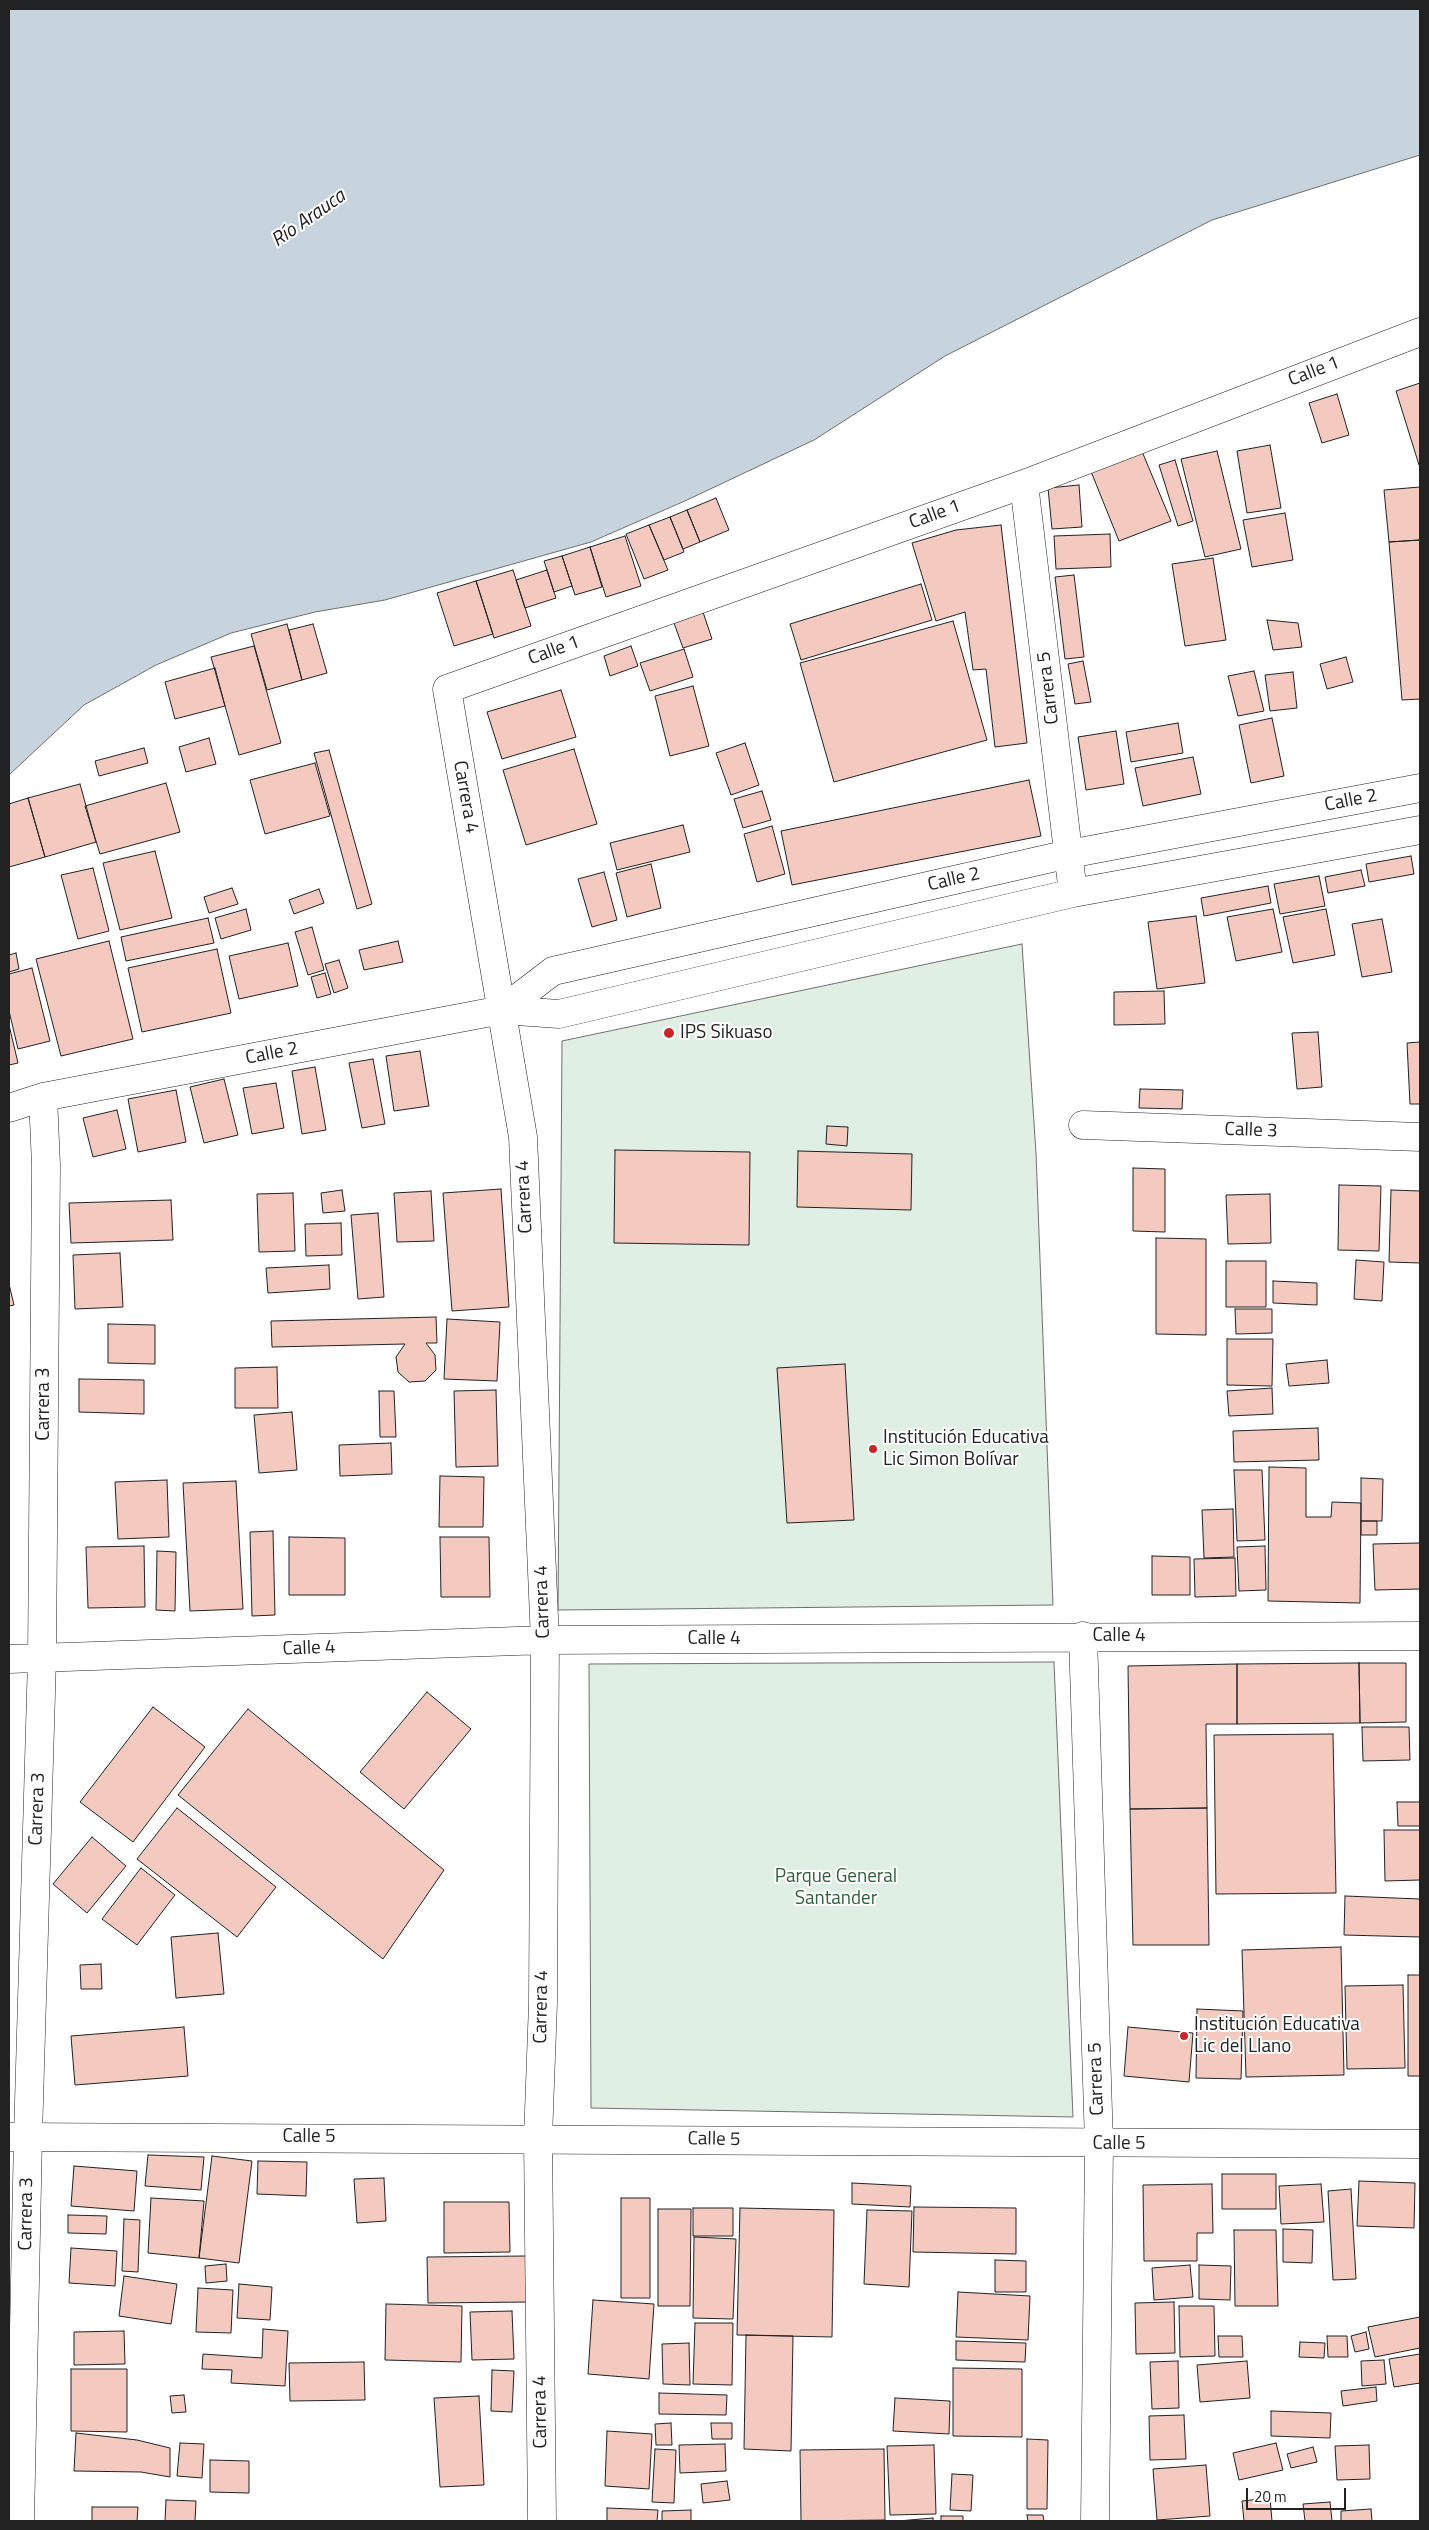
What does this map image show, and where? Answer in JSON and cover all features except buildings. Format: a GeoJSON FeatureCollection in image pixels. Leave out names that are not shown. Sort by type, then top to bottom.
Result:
{"type":"FeatureCollection","features":[{"type":"Feature","properties":{"kind":"street","name":"Calle 1"},"geometry":{"type":"LineString","coordinates":[[446,689],[1024,484],[1420,332]]}},
{"type":"Feature","properties":{"kind":"street","name":"Carrera 5"},"geometry":{"type":"LineString","coordinates":[[1024,484],[1073,893]]}},
{"type":"Feature","properties":{"kind":"street","name":"Carrera 4"},"geometry":{"type":"LineString","coordinates":[[446,689],[523,1137],[545,1640],[543,2002],[538,2138],[542,2521]]}},
{"type":"Feature","properties":{"kind":"street","name":"Calle 2"},"geometry":{"type":"LineString","coordinates":[[502,1010],[553,971],[1069,854],[1420,788]]}},
{"type":"Feature","properties":{"kind":"street","name":"Calle 2"},"geometry":{"type":"LineString","coordinates":[[9,1108],[43,1098],[502,1010],[559,1014],[1073,893],[1420,830]]}},
{"type":"Feature","properties":{"kind":"street","name":"Carrera 3"},"geometry":{"type":"LineString","coordinates":[[20,2521],[18,2137],[42,1659],[46,1165],[43,1098]]}},
{"type":"Feature","properties":{"kind":"street","name":"Calle 3"},"geometry":{"type":"LineString","coordinates":[[1083,1125],[1420,1137]]}},
{"type":"Feature","properties":{"kind":"street","name":"Carrera 5"},"geometry":{"type":"LineString","coordinates":[[1083,1636],[1099,2144],[1095,2521]]}},
{"type":"Feature","properties":{"kind":"street","name":"Calle 4"},"geometry":{"type":"LineString","coordinates":[[9,1659],[545,1640],[1083,1636],[1420,1636]]}},
{"type":"Feature","properties":{"kind":"street","name":"Calle 5"},"geometry":{"type":"LineString","coordinates":[[18,2137],[538,2138],[1099,2144],[1420,2144]]}},
{"type":"Feature","properties":{"kind":"green space"},"geometry":{"type":"Polygon","coordinates":[[[1022,944],[1036,1153],[1053,1605],[558,1610],[562,1041],[1022,944]]]}},
{"type":"Feature","properties":{"kind":"green space","name":"Parque General Santander"},"geometry":{"type":"Polygon","coordinates":[[[1054,1662],[1073,2117],[591,2108],[589,1664],[1054,1662]]]}},
{"type":"Feature","properties":{"kind":"water","name":"Río Arauca"},"geometry":{"type":"Polygon","coordinates":[[[9,9],[1420,9],[1420,155],[1212,220],[945,356],[814,440],[687,500],[591,542],[385,600],[315,612],[231,633],[156,665],[84,705],[9,775],[9,9]]]}},
{"type":"Feature","properties":{"kind":"place","name":"IPS Sikuaso"},"geometry":{"type":"Point","coordinates":[669,1033]}},
{"type":"Feature","properties":{"kind":"place","name":"Institución Educativa Lic Simon Bolívar"},"geometry":{"type":"Point","coordinates":[873,1449]}},
{"type":"Feature","properties":{"kind":"place","name":"Institución Educativa Lic del Llano"},"geometry":{"type":"Point","coordinates":[1184,2036]}}]}
